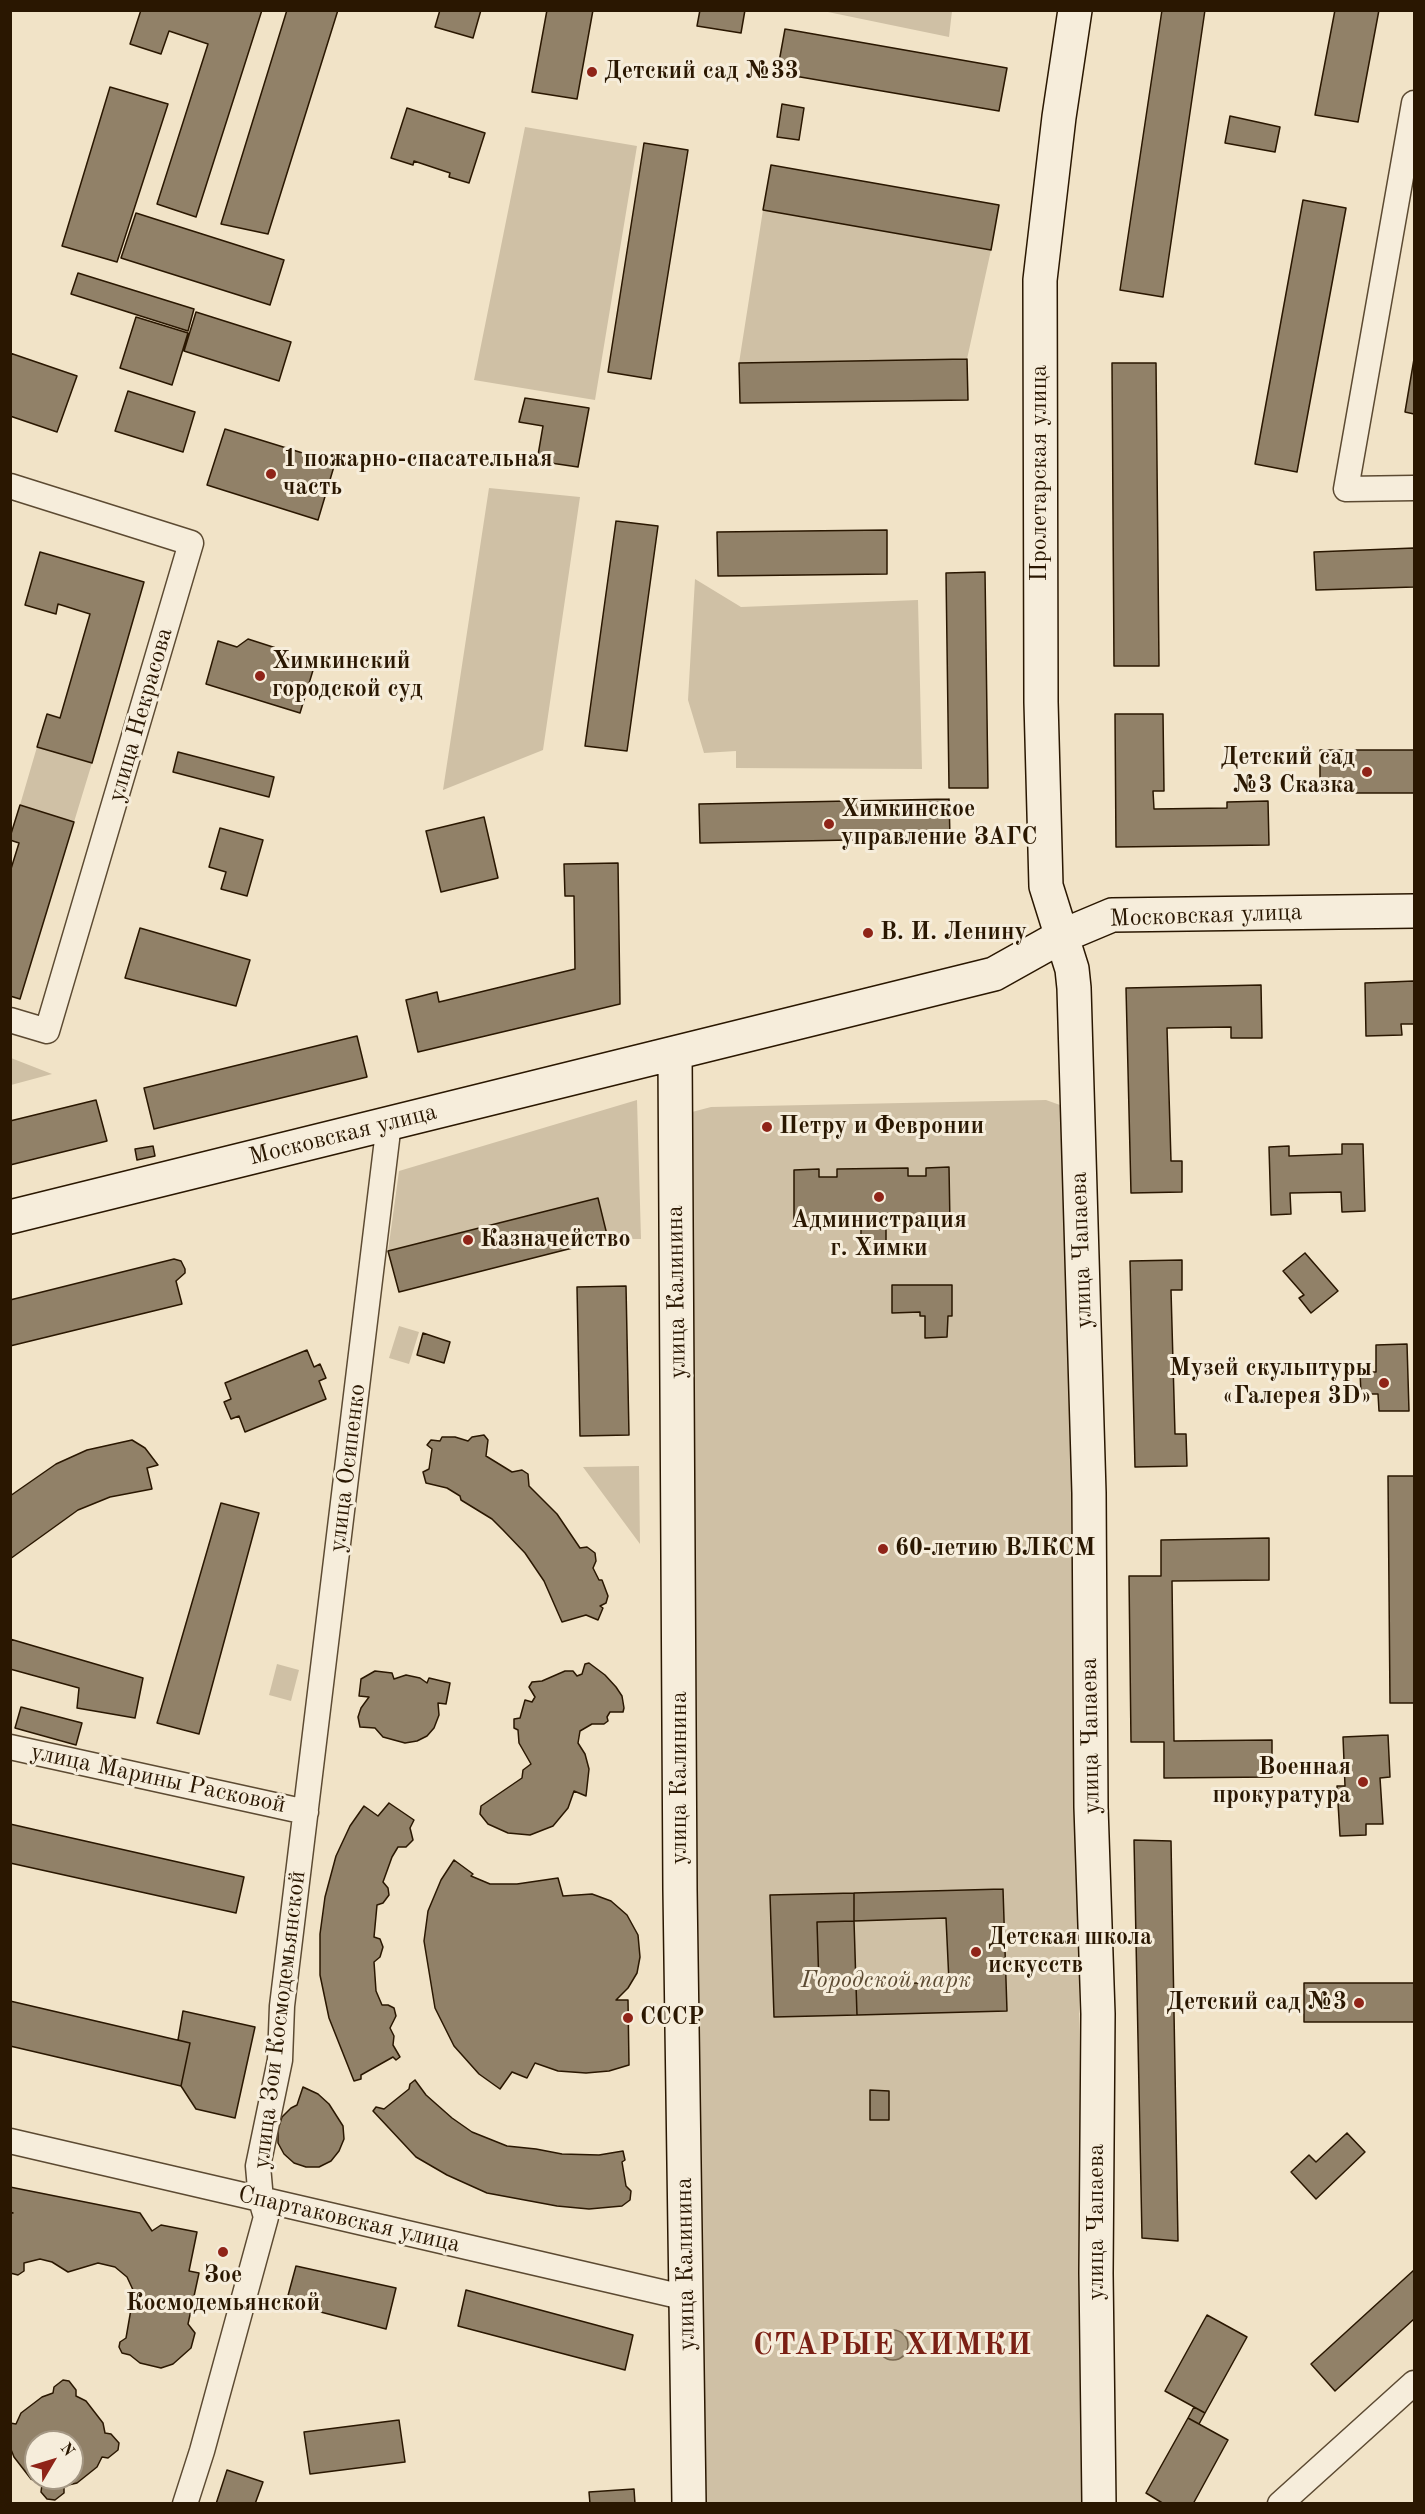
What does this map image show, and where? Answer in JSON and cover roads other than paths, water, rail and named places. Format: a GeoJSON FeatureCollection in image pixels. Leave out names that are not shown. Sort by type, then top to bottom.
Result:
{"type":"FeatureCollection","features":[{"type":"Feature","properties":{"kind":"street","name":"Пролетарская улица"},"geometry":{"type":"LineString","coordinates":[[1071,932],[1046,886],[1041,702],[1040,280],[1059,117],[1075,10]]}},
{"type":"Feature","properties":{"kind":"street"},"geometry":{"type":"LineString","coordinates":[[1414,103],[1346,489],[1414,488]]}},
{"type":"Feature","properties":{"kind":"street","name":"улица Некрасова"},"geometry":{"type":"LineString","coordinates":[[10,486],[191,543],[47,1031],[10,1020]]}},
{"type":"Feature","properties":{"kind":"street","name":"Московская улица"},"geometry":{"type":"LineString","coordinates":[[10,1217],[994,974],[1071,932],[1112,915],[1414,911]]}},
{"type":"Feature","properties":{"kind":"street","name":"улица Чапаева"},"geometry":{"type":"LineString","coordinates":[[1071,932],[1089,1492],[1091,1807],[1098,2014],[1096,2273],[1099,2504]]}},
{"type":"Feature","properties":{"kind":"street","name":"улица Калинина"},"geometry":{"type":"LineString","coordinates":[[686,1051],[680,1899],[689,2504]]}},
{"type":"Feature","properties":{"kind":"street","name":"улица Осипенко"},"geometry":{"type":"LineString","coordinates":[[306,1812],[389,1123]]}},
{"type":"Feature","properties":{"kind":"street","name":"улица Марины Расковой"},"geometry":{"type":"LineString","coordinates":[[10,1747],[306,1812]]}},
{"type":"Feature","properties":{"kind":"street","name":"улица Зои Космодемьянской"},"geometry":{"type":"LineString","coordinates":[[185,2504],[202,2451],[266,2217],[261,2199],[258,2166],[280,2060],[282,2006],[306,1812]]}},
{"type":"Feature","properties":{"kind":"street","name":"Спартаковская улица"},"geometry":{"type":"LineString","coordinates":[[10,2141],[687,2298]]}},
{"type":"Feature","properties":{"kind":"street"},"geometry":{"type":"LineString","coordinates":[[1280,2504],[1414,2383]]}},
{"type":"Feature","properties":{"kind":"place","name":"Детский сад №33"},"geometry":{"type":"Point","coordinates":[592,72]}},
{"type":"Feature","properties":{"kind":"place","name":"1 пожарно-спасательная часть"},"geometry":{"type":"Point","coordinates":[271,474]}},
{"type":"Feature","properties":{"kind":"place","name":"Химкинский городской суд"},"geometry":{"type":"Point","coordinates":[260,676]}},
{"type":"Feature","properties":{"kind":"place","name":"Детский сад №3 Сказка"},"geometry":{"type":"Point","coordinates":[1367,772]}},
{"type":"Feature","properties":{"kind":"place","name":"Химкинское управление ЗАГС"},"geometry":{"type":"Point","coordinates":[829,824]}},
{"type":"Feature","properties":{"kind":"place","name":"В. И. Ленину"},"geometry":{"type":"Point","coordinates":[868,933]}},
{"type":"Feature","properties":{"kind":"place","name":"Петру и Февронии"},"geometry":{"type":"Point","coordinates":[767,1127]}},
{"type":"Feature","properties":{"kind":"place","name":"Администрация г. Химки"},"geometry":{"type":"Point","coordinates":[879,1197]}},
{"type":"Feature","properties":{"kind":"place","name":"Казначейство"},"geometry":{"type":"Point","coordinates":[468,1240]}},
{"type":"Feature","properties":{"kind":"place","name":"Музей скульптуры «Галерея 3D»"},"geometry":{"type":"Point","coordinates":[1384,1383]}},
{"type":"Feature","properties":{"kind":"place","name":"60-летию ВЛКСМ"},"geometry":{"type":"Point","coordinates":[883,1549]}},
{"type":"Feature","properties":{"kind":"place","name":"Военная прокуратура"},"geometry":{"type":"Point","coordinates":[1363,1782]}},
{"type":"Feature","properties":{"kind":"place","name":"Детская школа искусств"},"geometry":{"type":"Point","coordinates":[976,1952]}},
{"type":"Feature","properties":{"kind":"place","name":"Детский сад №3"},"geometry":{"type":"Point","coordinates":[1359,2003]}},
{"type":"Feature","properties":{"kind":"place","name":"СССР"},"geometry":{"type":"Point","coordinates":[628,2018]}},
{"type":"Feature","properties":{"kind":"place","name":"Зое Космодемьянской"},"geometry":{"type":"Point","coordinates":[223,2252]}},
{"type":"Feature","properties":{"kind":"district","name":"СТАРЫЕ ХИМКИ"},"geometry":{"type":"Point","coordinates":[893,2346]}},
{"type":"Feature","properties":{"kind":"park label","name":"Городской парк"},"geometry":{"type":"Point","coordinates":[886,1981]}}]}
